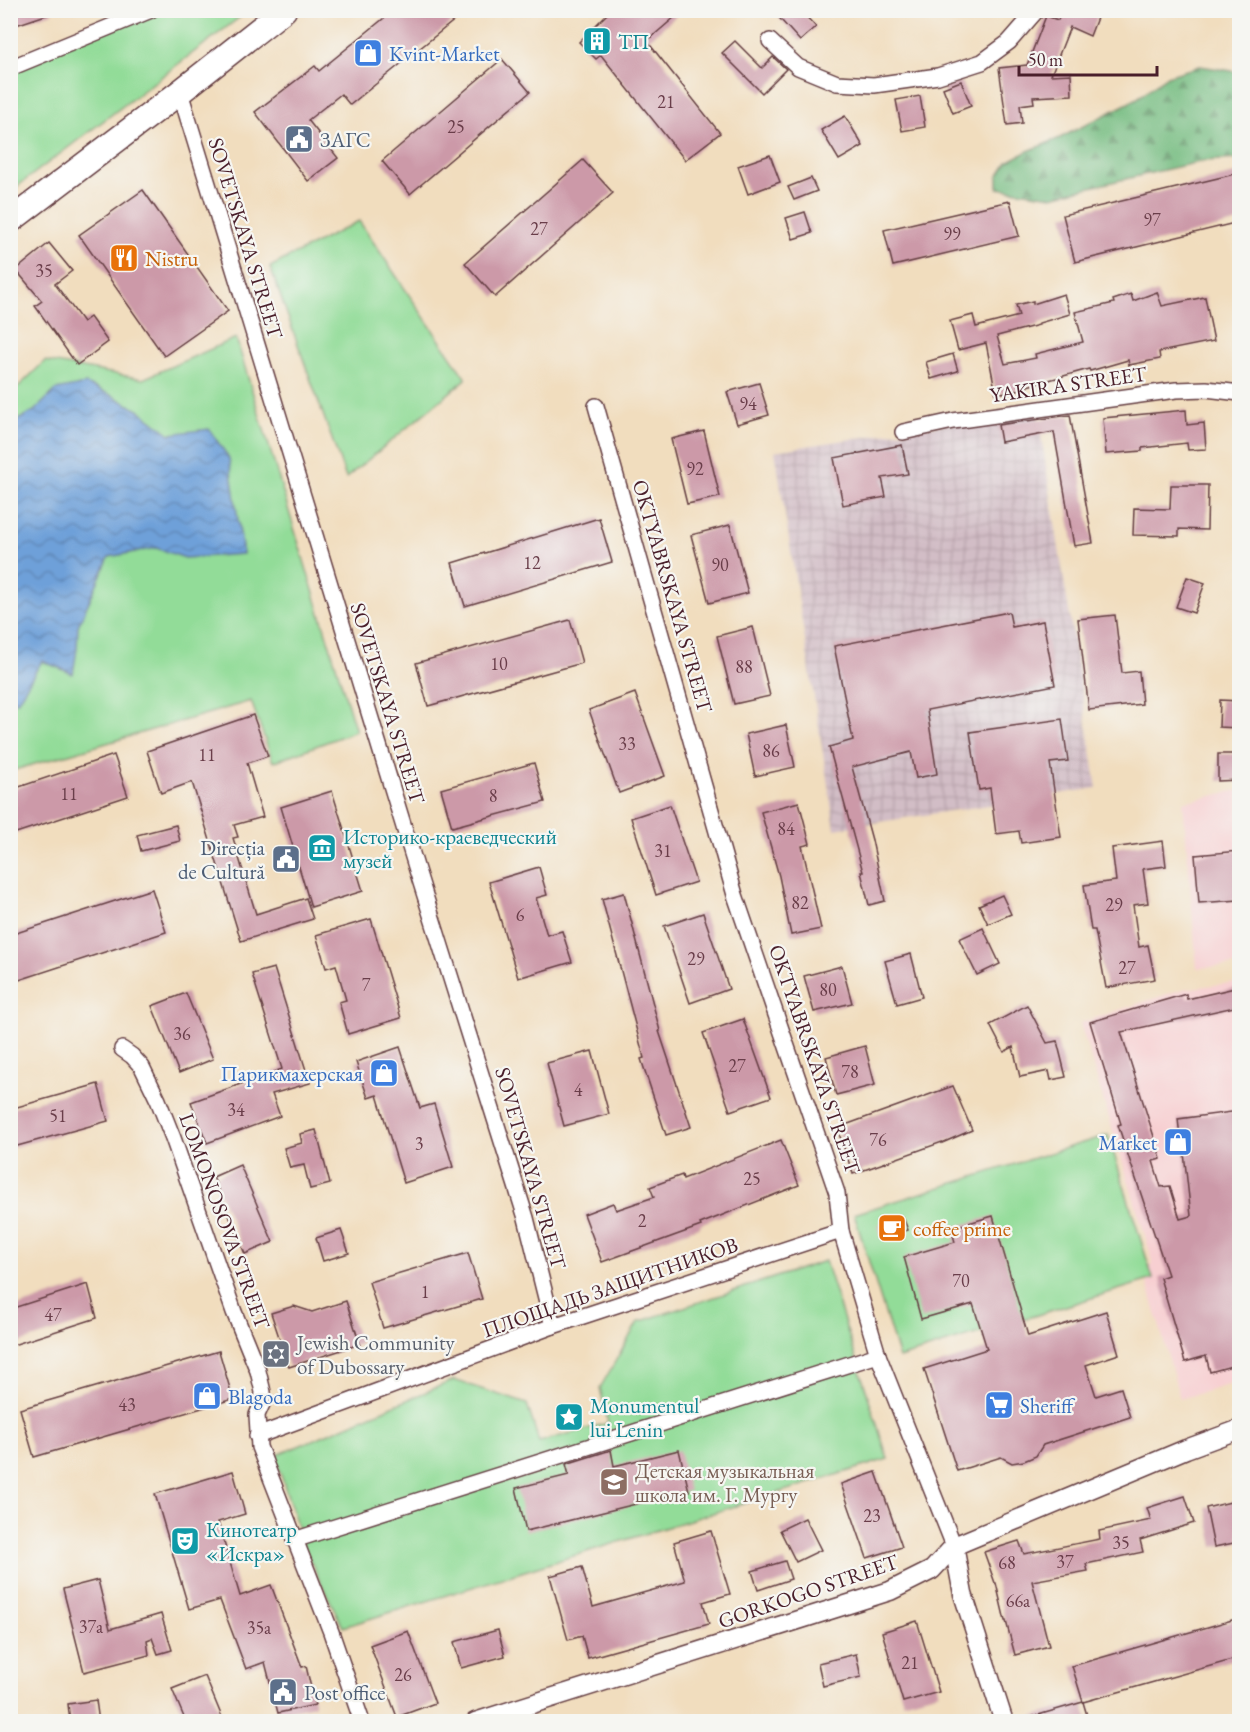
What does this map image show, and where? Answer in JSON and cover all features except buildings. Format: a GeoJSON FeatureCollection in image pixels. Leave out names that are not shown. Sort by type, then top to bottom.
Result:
{"type":"FeatureCollection","features":[{"type":"Feature","properties":{"kind":"highway"},"geometry":{"type":"LineString","coordinates":[[10,221],[284,10]]}},
{"type":"Feature","properties":{"kind":"street"},"geometry":{"type":"LineString","coordinates":[[10,68],[151,10]]}},
{"type":"Feature","properties":{"kind":"street"},"geometry":{"type":"LineString","coordinates":[[770,41],[798,67],[837,83],[874,85],[938,76],[982,62],[1009,42],[1037,10]]}},
{"type":"Feature","properties":{"kind":"street","name":"SOVETSKAYA STREET"},"geometry":{"type":"LineString","coordinates":[[180,92],[413,859],[526,1218],[553,1326]]}},
{"type":"Feature","properties":{"kind":"street","name":"YAKIRA STREET"},"geometry":{"type":"LineString","coordinates":[[903,432],[953,421],[1176,390],[1206,389],[1239,393]]}},
{"type":"Feature","properties":{"kind":"street","name":"OKTYABRSKAYA STREET"},"geometry":{"type":"LineString","coordinates":[[596,406],[735,895],[837,1193],[841,1231],[878,1355],[954,1546],[963,1594],[1004,1722]]}},
{"type":"Feature","properties":{"kind":"street","name":"LOMONOSOVA STREET"},"geometry":{"type":"LineString","coordinates":[[122,1049],[132,1056],[142,1068],[158,1100],[234,1312],[258,1371],[263,1392],[262,1404],[256,1415],[257,1436],[263,1461],[331,1632],[362,1722]]}},
{"type":"Feature","properties":{"kind":"street","name":"ПЛОЩАДЬ ЗАЩИТНИКОВ"},"geometry":{"type":"LineString","coordinates":[[257,1436],[553,1326],[841,1231]]}},
{"type":"Feature","properties":{"kind":"street"},"geometry":{"type":"LineString","coordinates":[[294,1540],[878,1355]]}},
{"type":"Feature","properties":{"kind":"street","name":"GORKOGO STREET"},"geometry":{"type":"LineString","coordinates":[[475,1722],[890,1591],[932,1570],[954,1546],[1175,1453],[1239,1429]]}},
{"type":"Feature","properties":{"kind":"shaded area"},"geometry":{"type":"Polygon","coordinates":[[[1037,410],[1097,788],[835,829],[775,451],[1037,410]]]}},
{"type":"Feature","properties":{"kind":"shaded area"},"geometry":{"type":"Polygon","coordinates":[[[1239,790],[1239,965],[1197,968],[1183,802],[1239,790]]]}},
{"type":"Feature","properties":{"kind":"shaded area","name":"Market"},"geometry":{"type":"Polygon","coordinates":[[[1239,982],[1239,1382],[1180,1399],[1146,1278],[1153,1262],[1080,1023],[1183,989],[1239,982]]]}},
{"type":"Feature","properties":{"kind":"green space"},"geometry":{"type":"Polygon","coordinates":[[[136,11],[248,11],[11,191],[11,62],[136,11]]]}},
{"type":"Feature","properties":{"kind":"green space"},"geometry":{"type":"Polygon","coordinates":[[[1200,66],[1239,74],[1239,159],[1203,161],[1052,196],[998,188],[998,176],[1007,162],[1136,99],[1167,76],[1200,66]]]}},
{"type":"Feature","properties":{"kind":"green space"},"geometry":{"type":"Polygon","coordinates":[[[359,221],[466,379],[346,478],[270,267],[359,221]]]}},
{"type":"Feature","properties":{"kind":"green space"},"geometry":{"type":"Polygon","coordinates":[[[236,338],[356,731],[273,762],[251,701],[11,771],[11,394],[45,361],[143,379],[236,338]]]}},
{"type":"Feature","properties":{"kind":"green space"},"geometry":{"type":"Polygon","coordinates":[[[1108,1135],[1153,1279],[899,1358],[854,1214],[1108,1135]]]}},
{"type":"Feature","properties":{"kind":"green space"},"geometry":{"type":"Polygon","coordinates":[[[825,1261],[888,1459],[343,1627],[304,1548],[275,1456],[454,1380],[527,1404],[539,1442],[608,1423],[600,1388],[638,1322],[825,1261]]]}},
{"type":"Feature","properties":{"kind":"water"},"geometry":{"type":"Polygon","coordinates":[[[86,384],[140,411],[170,434],[209,429],[229,458],[243,554],[185,558],[156,548],[109,557],[78,626],[73,674],[42,661],[17,702],[11,701],[11,424],[34,411],[56,390],[86,384]]]}},
{"type":"Feature","properties":{"kind":"place","name":"ТП"},"geometry":{"type":"Point","coordinates":[597,41]}},
{"type":"Feature","properties":{"kind":"place","name":"Kvint-Market"},"geometry":{"type":"Point","coordinates":[368,53]}},
{"type":"Feature","properties":{"kind":"place","name":"ЗАГС"},"geometry":{"type":"Point","coordinates":[299,139]}},
{"type":"Feature","properties":{"kind":"place","name":"Nistru"},"geometry":{"type":"Point","coordinates":[124,258]}},
{"type":"Feature","properties":{"kind":"place","name":"Историко-краеведческий музей"},"geometry":{"type":"Point","coordinates":[322,848]}},
{"type":"Feature","properties":{"kind":"place","name":"Direcția de Cultură"},"geometry":{"type":"Point","coordinates":[286,859]}},
{"type":"Feature","properties":{"kind":"place","name":"Парикмахерская"},"geometry":{"type":"Point","coordinates":[384,1073]}},
{"type":"Feature","properties":{"kind":"place","name":"Market"},"geometry":{"type":"Point","coordinates":[1178,1142]}},
{"type":"Feature","properties":{"kind":"place","name":"coffee prime"},"geometry":{"type":"Point","coordinates":[892,1228]}},
{"type":"Feature","properties":{"kind":"place","name":"Jewish Community of Dubossary"},"geometry":{"type":"Point","coordinates":[276,1354]}},
{"type":"Feature","properties":{"kind":"place","name":"Blagoda"},"geometry":{"type":"Point","coordinates":[207,1396]}},
{"type":"Feature","properties":{"kind":"place","name":"Sheriff"},"geometry":{"type":"Point","coordinates":[999,1405]}},
{"type":"Feature","properties":{"kind":"place","name":"Monumentul lui Lenin"},"geometry":{"type":"Point","coordinates":[569,1417]}},
{"type":"Feature","properties":{"kind":"place","name":"Детская музыкальная школа им. Г. Мургу"},"geometry":{"type":"Point","coordinates":[614,1482]}},
{"type":"Feature","properties":{"kind":"place","name":"Кинотеатр «Искра»"},"geometry":{"type":"Point","coordinates":[185,1541]}},
{"type":"Feature","properties":{"kind":"place","name":"Post office"},"geometry":{"type":"Point","coordinates":[283,1692]}}]}
